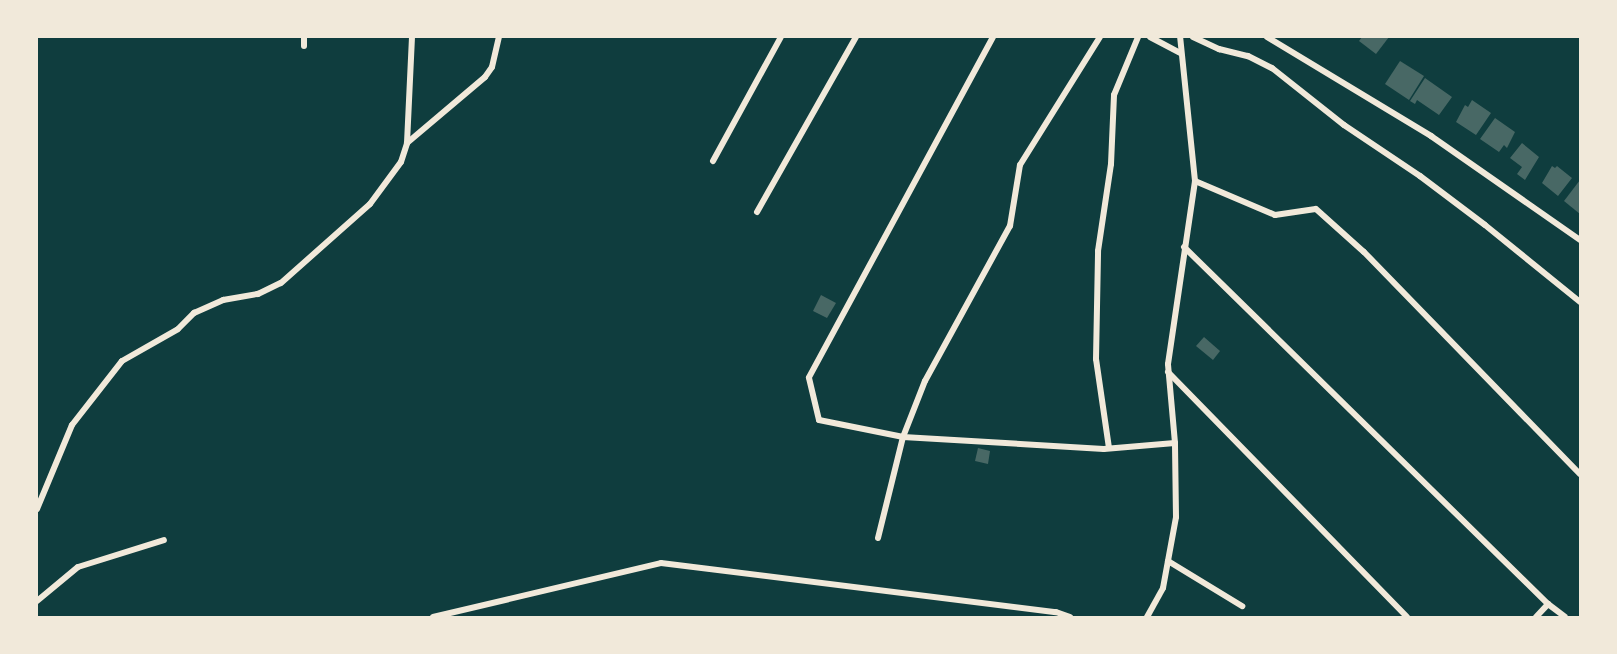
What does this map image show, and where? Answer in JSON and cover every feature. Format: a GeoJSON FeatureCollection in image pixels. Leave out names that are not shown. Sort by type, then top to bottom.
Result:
{"type":"FeatureCollection","features":[{"type":"Feature","properties":{"kind":"street"},"geometry":{"type":"LineString","coordinates":[[304,37],[304,47]]}},
{"type":"Feature","properties":{"kind":"street"},"geometry":{"type":"LineString","coordinates":[[37,509],[72,425],[122,361],[178,329],[194,313],[223,300],[258,294],[281,284],[370,204],[401,162],[407,143],[412,37]]}},
{"type":"Feature","properties":{"kind":"street"},"geometry":{"type":"LineString","coordinates":[[407,143],[485,78],[492,67],[499,37]]}},
{"type":"Feature","properties":{"kind":"street"},"geometry":{"type":"LineString","coordinates":[[713,161],[781,37]]}},
{"type":"Feature","properties":{"kind":"street"},"geometry":{"type":"LineString","coordinates":[[757,212],[856,37]]}},
{"type":"Feature","properties":{"kind":"street"},"geometry":{"type":"LineString","coordinates":[[993,37],[810,378],[819,420],[903,437],[1109,448],[1175,443]]}},
{"type":"Feature","properties":{"kind":"street"},"geometry":{"type":"LineString","coordinates":[[878,538],[903,437],[925,381],[1010,226],[1020,164],[1100,37]]}},
{"type":"Feature","properties":{"kind":"street"},"geometry":{"type":"LineString","coordinates":[[1109,448],[1096,359],[1098,251],[1111,164],[1114,95],[1138,37]]}},
{"type":"Feature","properties":{"kind":"street"},"geometry":{"type":"LineString","coordinates":[[1150,37],[1180,53]]}},
{"type":"Feature","properties":{"kind":"street"},"geometry":{"type":"LineString","coordinates":[[1147,617],[1163,588],[1176,517],[1175,443],[1168,372],[1195,181],[1180,37]]}},
{"type":"Feature","properties":{"kind":"street"},"geometry":{"type":"LineString","coordinates":[[1193,37],[1248,56],[1272,68],[1344,125],[1420,176],[1485,225],[1580,302]]}},
{"type":"Feature","properties":{"kind":"street"},"geometry":{"type":"LineString","coordinates":[[1267,37],[1443,144],[1580,240]]}},
{"type":"Feature","properties":{"kind":"street"},"geometry":{"type":"LineString","coordinates":[[1195,181],[1275,215],[1316,209],[1364,252],[1580,474]]}},
{"type":"Feature","properties":{"kind":"street"},"geometry":{"type":"LineString","coordinates":[[1184,247],[1548,604],[1565,617]]}},
{"type":"Feature","properties":{"kind":"street"},"geometry":{"type":"LineString","coordinates":[[1168,372],[1407,617]]}},
{"type":"Feature","properties":{"kind":"street"},"geometry":{"type":"LineString","coordinates":[[37,600],[78,567],[164,540]]}},
{"type":"Feature","properties":{"kind":"street"},"geometry":{"type":"LineString","coordinates":[[1168,561],[1242,606]]}},
{"type":"Feature","properties":{"kind":"street"},"geometry":{"type":"LineString","coordinates":[[433,617],[662,563],[1056,612],[1070,617]]}},
{"type":"Feature","properties":{"kind":"street"},"geometry":{"type":"LineString","coordinates":[[1536,617],[1548,604]]}},
{"type":"Feature","properties":{"kind":"building"},"geometry":{"type":"Polygon","coordinates":[[[1362,37],[1389,37],[1376,54],[1359,41],[1362,37]]]}},
{"type":"Feature","properties":{"kind":"building"},"geometry":{"type":"Polygon","coordinates":[[[1400,61],[1424,76],[1409,100],[1385,84],[1400,61]]]}},
{"type":"Feature","properties":{"kind":"building"},"geometry":{"type":"Polygon","coordinates":[[[1425,78],[1452,97],[1439,115],[1417,100],[1415,104],[1410,101],[1425,78]]]}},
{"type":"Feature","properties":{"kind":"building"},"geometry":{"type":"Polygon","coordinates":[[[1472,100],[1491,113],[1476,135],[1456,122],[1465,105],[1468,107],[1472,100]]]}},
{"type":"Feature","properties":{"kind":"building"},"geometry":{"type":"Polygon","coordinates":[[[1495,118],[1515,132],[1507,148],[1504,145],[1499,152],[1480,139],[1495,118]]]}},
{"type":"Feature","properties":{"kind":"building"},"geometry":{"type":"Polygon","coordinates":[[[1522,143],[1539,157],[1525,180],[1517,174],[1522,167],[1510,158],[1522,143]]]}},
{"type":"Feature","properties":{"kind":"building"},"geometry":{"type":"Polygon","coordinates":[[[1552,166],[1557,166],[1572,178],[1558,196],[1542,183],[1552,166]]]}},
{"type":"Feature","properties":{"kind":"building"},"geometry":{"type":"Polygon","coordinates":[[[1580,180],[1580,214],[1564,201],[1580,180]]]}},
{"type":"Feature","properties":{"kind":"building"},"geometry":{"type":"Polygon","coordinates":[[[821,295],[836,303],[827,318],[813,311],[821,295]]]}},
{"type":"Feature","properties":{"kind":"building"},"geometry":{"type":"Polygon","coordinates":[[[1204,337],[1220,351],[1213,360],[1196,346],[1204,337]]]}},
{"type":"Feature","properties":{"kind":"building"},"geometry":{"type":"Polygon","coordinates":[[[978,448],[990,451],[988,464],[975,461],[978,448]]]}}]}
